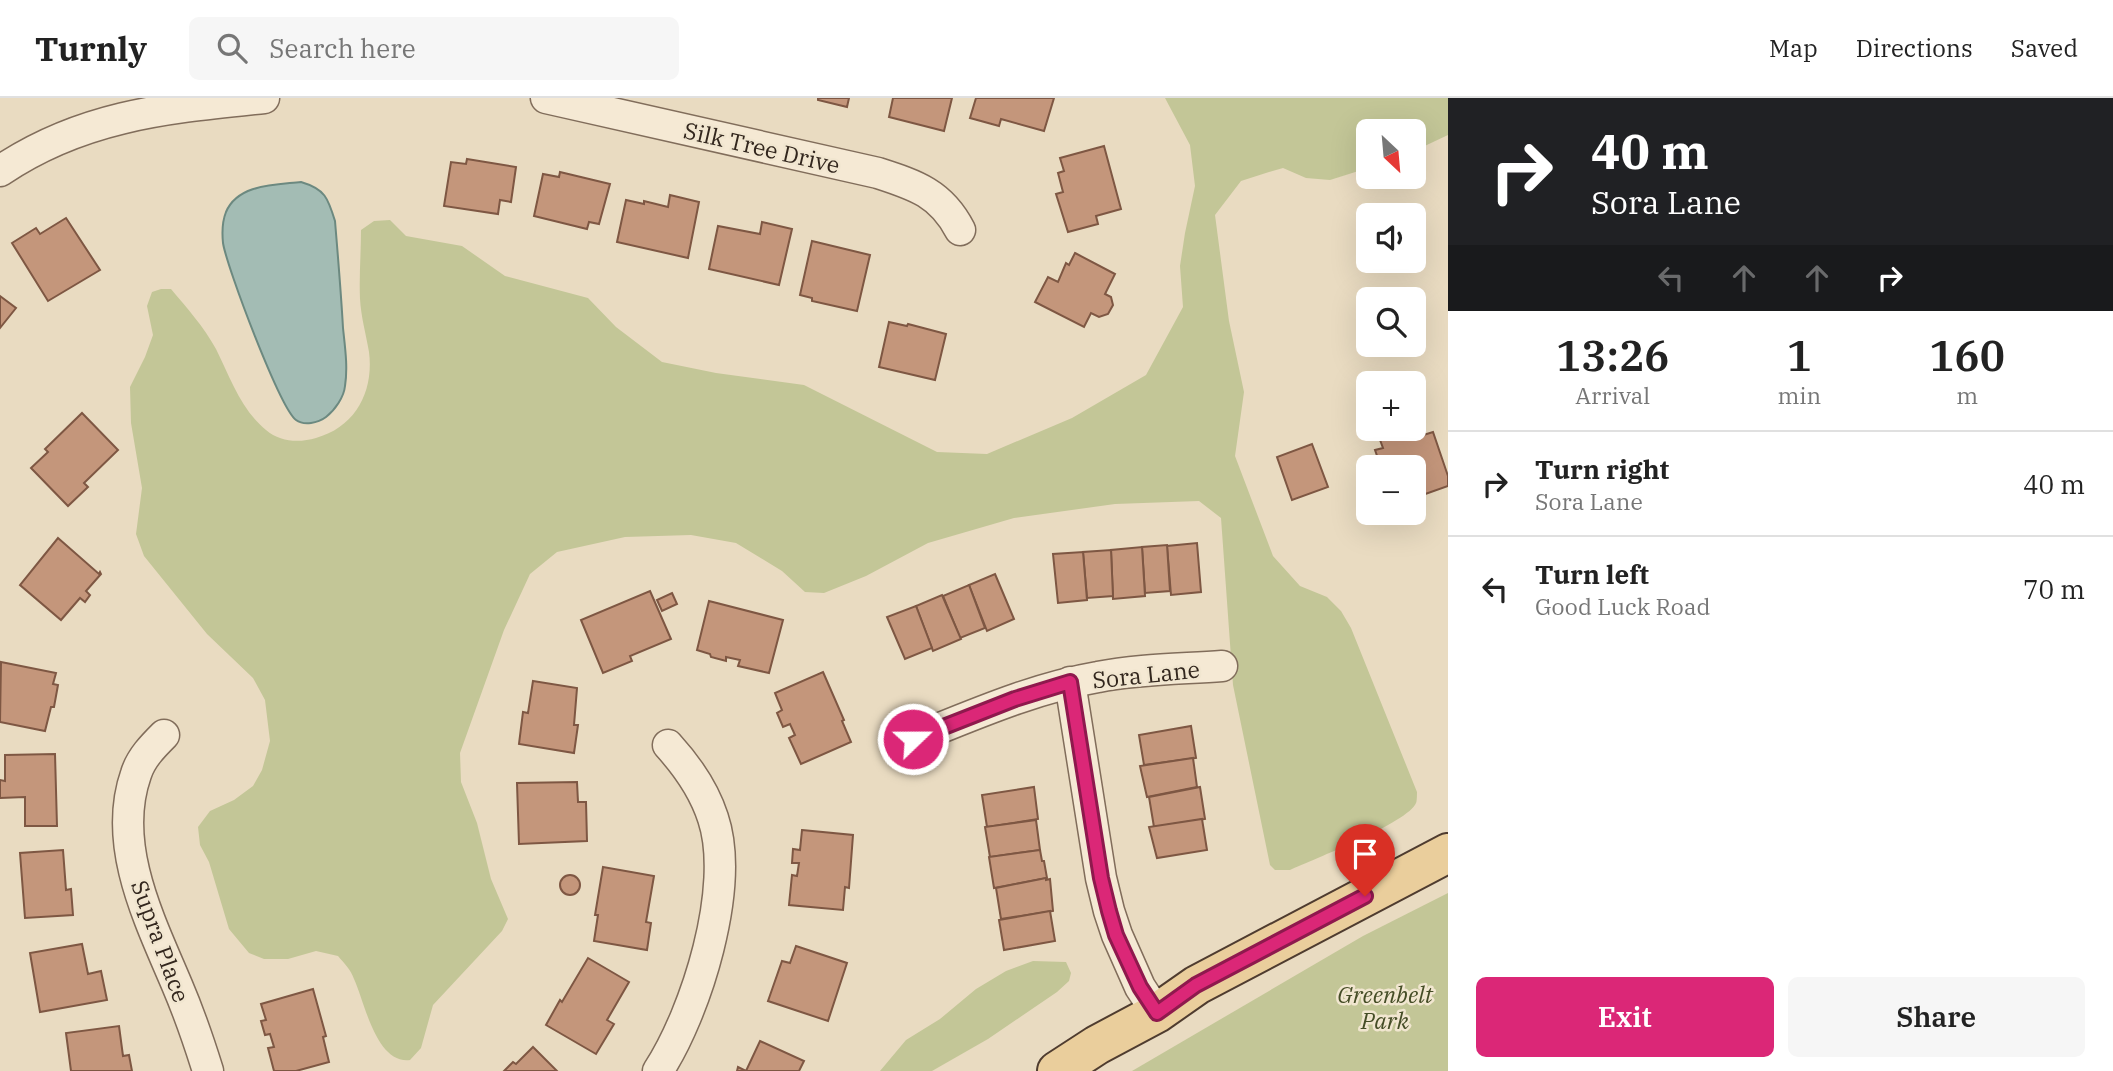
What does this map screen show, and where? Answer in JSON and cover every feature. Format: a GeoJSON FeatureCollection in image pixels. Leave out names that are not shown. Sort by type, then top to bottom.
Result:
{"type":"FeatureCollection","features":[{"type":"Feature","properties":{"kind":"main road"},"geometry":{"type":"LineString","coordinates":[[1057,1071],[1097,1045],[1157,1013],[1196,985],[1448,853]]}},
{"type":"Feature","properties":{"kind":"street"},"geometry":{"type":"LineString","coordinates":[[0,171],[40,147],[107,121],[133,114],[264,98]]}},
{"type":"Feature","properties":{"kind":"street","name":"Silk Tree Drive"},"geometry":{"type":"LineString","coordinates":[[546,98],[878,173],[913,185],[936,198],[951,213],[960,230]]}},
{"type":"Feature","properties":{"kind":"street","name":"Sora Lane"},"geometry":{"type":"LineString","coordinates":[[913,739],[1035,692],[1070,682],[1100,676],[1222,666]]}},
{"type":"Feature","properties":{"kind":"street","name":"Sora Lane"},"geometry":{"type":"LineString","coordinates":[[1070,682],[1101,878],[1109,911],[1116,935],[1140,987],[1157,1013]]}},
{"type":"Feature","properties":{"kind":"street","name":"Supra Place"},"geometry":{"type":"LineString","coordinates":[[164,735],[145,755],[136,772],[130,795],[130,841],[134,867],[156,939],[197,1034],[208,1071]]}},
{"type":"Feature","properties":{"kind":"street"},"geometry":{"type":"LineString","coordinates":[[658,1071],[682,1025],[698,985],[718,896],[720,856],[714,820],[702,790],[687,766],[668,746]]}},
{"type":"Feature","properties":{"kind":"green space"},"geometry":{"type":"Polygon","coordinates":[[[1165,98],[1448,98],[1448,135],[1426,145],[1426,119],[1356,119],[1356,172],[1330,180],[1306,178],[1283,168],[1269,172],[1241,181],[1215,215],[1229,321],[1244,392],[1235,456],[1273,556],[1300,586],[1327,597],[1341,611],[1351,628],[1417,792],[1416,802],[1409,811],[1379,830],[1290,870],[1275,870],[1270,865],[1233,685],[1221,518],[1199,501],[1115,504],[1014,518],[928,543],[866,576],[824,593],[805,592],[782,571],[736,543],[691,535],[625,537],[557,552],[530,574],[504,630],[460,753],[461,782],[477,823],[491,879],[508,919],[502,931],[433,1005],[421,1048],[410,1060],[398,1059],[388,1052],[373,1030],[351,973],[338,956],[316,951],[288,959],[264,959],[249,953],[229,929],[209,862],[200,845],[198,827],[210,811],[234,800],[253,786],[262,770],[270,741],[265,700],[253,678],[207,634],[144,556],[136,534],[142,488],[131,423],[130,387],[153,335],[147,306],[152,292],[171,289],[211,341],[237,392],[257,422],[271,434],[290,440],[303,441],[330,433],[352,416],[365,393],[370,366],[360,299],[361,230],[374,221],[390,220],[406,236],[462,246],[505,276],[588,298],[616,327],[662,362],[716,373],[804,385],[937,452],[987,454],[1072,418],[1146,375],[1183,307],[1180,266],[1195,186],[1190,145],[1165,98]]]}},
{"type":"Feature","properties":{"kind":"green space","name":"Greenbelt Park"},"geometry":{"type":"Polygon","coordinates":[[[1448,893],[1448,1071],[1132,1071],[1363,936],[1448,893]]]}},
{"type":"Feature","properties":{"kind":"green space"},"geometry":{"type":"Polygon","coordinates":[[[1033,961],[1066,962],[1071,973],[1069,981],[988,1039],[932,1071],[880,1071],[906,1040],[940,1019],[976,989],[1006,971],[1033,961]]]}},
{"type":"Feature","properties":{"kind":"water"},"geometry":{"type":"Polygon","coordinates":[[[301,182],[320,191],[330,206],[335,221],[346,364],[344,390],[338,403],[323,419],[307,423],[296,420],[278,391],[234,280],[222,235],[226,212],[239,196],[269,185],[301,182]]]}},
{"type":"Feature","properties":{"kind":"building"},"geometry":{"type":"Polygon","coordinates":[[[818,98],[849,98],[847,107],[818,98]]]}},
{"type":"Feature","properties":{"kind":"building"},"geometry":{"type":"Polygon","coordinates":[[[893,98],[952,98],[944,131],[889,117],[893,98]]]}},
{"type":"Feature","properties":{"kind":"building"},"geometry":{"type":"Polygon","coordinates":[[[976,98],[1054,98],[1044,131],[1001,119],[999,126],[970,118],[976,98]]]}},
{"type":"Feature","properties":{"kind":"building"},"geometry":{"type":"Polygon","coordinates":[[[1104,146],[1121,209],[1096,216],[1098,224],[1068,232],[1056,194],[1063,192],[1058,173],[1064,171],[1060,158],[1104,146]]]}},
{"type":"Feature","properties":{"kind":"building"},"geometry":{"type":"Polygon","coordinates":[[[467,159],[516,167],[511,202],[500,200],[498,214],[444,206],[451,162],[466,164],[467,159]]]}},
{"type":"Feature","properties":{"kind":"building"},"geometry":{"type":"Polygon","coordinates":[[[560,172],[610,184],[599,224],[589,222],[587,229],[534,216],[543,174],[559,177],[560,172]]]}},
{"type":"Feature","properties":{"kind":"building"},"geometry":{"type":"Polygon","coordinates":[[[670,195],[699,202],[688,258],[617,242],[626,200],[668,207],[670,195]]]}},
{"type":"Feature","properties":{"kind":"building"},"geometry":{"type":"Polygon","coordinates":[[[66,218],[100,270],[48,301],[12,243],[36,228],[40,234],[66,218]]]}},
{"type":"Feature","properties":{"kind":"building"},"geometry":{"type":"Polygon","coordinates":[[[762,222],[792,229],[779,285],[709,269],[718,226],[760,234],[762,222]]]}},
{"type":"Feature","properties":{"kind":"building"},"geometry":{"type":"Polygon","coordinates":[[[812,241],[870,255],[857,311],[812,301],[812,298],[800,295],[812,241]]]}},
{"type":"Feature","properties":{"kind":"building"},"geometry":{"type":"Polygon","coordinates":[[[1075,253],[1115,274],[1105,294],[1111,297],[1113,305],[1108,314],[1099,317],[1091,313],[1084,327],[1035,302],[1048,277],[1058,282],[1066,263],[1069,265],[1075,253]]]}},
{"type":"Feature","properties":{"kind":"building"},"geometry":{"type":"Polygon","coordinates":[[[0,296],[16,308],[0,328],[0,296]]]}},
{"type":"Feature","properties":{"kind":"building"},"geometry":{"type":"Polygon","coordinates":[[[889,322],[946,334],[935,380],[879,367],[889,322]]]}},
{"type":"Feature","properties":{"kind":"building"},"geometry":{"type":"Polygon","coordinates":[[[82,413],[118,450],[84,483],[88,487],[68,506],[31,468],[48,452],[45,449],[82,413]]]}},
{"type":"Feature","properties":{"kind":"building"},"geometry":{"type":"Polygon","coordinates":[[[1433,432],[1448,476],[1448,486],[1426,494],[1426,455],[1377,455],[1375,450],[1383,448],[1380,441],[1426,441],[1426,434],[1433,432]]]}},
{"type":"Feature","properties":{"kind":"building"},"geometry":{"type":"Polygon","coordinates":[[[1312,444],[1328,487],[1292,500],[1277,457],[1312,444]]]}},
{"type":"Feature","properties":{"kind":"building"},"geometry":{"type":"Polygon","coordinates":[[[58,538],[101,574],[86,591],[90,595],[85,602],[80,598],[61,620],[20,585],[58,538]]]}},
{"type":"Feature","properties":{"kind":"building"},"geometry":{"type":"Polygon","coordinates":[[[1197,543],[1201,592],[1171,595],[1167,546],[1197,543]]]}},
{"type":"Feature","properties":{"kind":"building"},"geometry":{"type":"Polygon","coordinates":[[[1167,545],[1170,591],[1145,593],[1142,547],[1167,545]]]}},
{"type":"Feature","properties":{"kind":"building"},"geometry":{"type":"Polygon","coordinates":[[[1142,547],[1145,596],[1113,599],[1111,550],[1142,547]]]}},
{"type":"Feature","properties":{"kind":"building"},"geometry":{"type":"Polygon","coordinates":[[[1111,550],[1113,596],[1087,598],[1083,552],[1111,550]]]}},
{"type":"Feature","properties":{"kind":"building"},"geometry":{"type":"Polygon","coordinates":[[[1083,552],[1087,600],[1058,603],[1053,554],[1083,552]]]}},
{"type":"Feature","properties":{"kind":"building"},"geometry":{"type":"Polygon","coordinates":[[[995,574],[1014,619],[987,631],[969,585],[995,574]]]}},
{"type":"Feature","properties":{"kind":"building"},"geometry":{"type":"Polygon","coordinates":[[[969,585],[985,628],[960,638],[943,596],[969,585]]]}},
{"type":"Feature","properties":{"kind":"building"},"geometry":{"type":"Polygon","coordinates":[[[650,591],[671,639],[630,656],[632,661],[603,673],[581,620],[650,591]]]}},
{"type":"Feature","properties":{"kind":"building"},"geometry":{"type":"Polygon","coordinates":[[[672,593],[677,604],[662,611],[657,600],[672,593]]]}},
{"type":"Feature","properties":{"kind":"building"},"geometry":{"type":"Polygon","coordinates":[[[942,595],[961,639],[933,651],[916,606],[942,595]]]}},
{"type":"Feature","properties":{"kind":"building"},"geometry":{"type":"Polygon","coordinates":[[[709,601],[783,620],[769,673],[738,666],[740,660],[726,657],[726,661],[697,650],[709,601]]]}},
{"type":"Feature","properties":{"kind":"building"},"geometry":{"type":"Polygon","coordinates":[[[916,606],[932,648],[905,659],[887,617],[916,606]]]}},
{"type":"Feature","properties":{"kind":"building"},"geometry":{"type":"Polygon","coordinates":[[[1,662],[56,673],[53,684],[58,685],[54,707],[51,707],[45,731],[0,722],[1,662]]]}},
{"type":"Feature","properties":{"kind":"building"},"geometry":{"type":"Polygon","coordinates":[[[823,672],[851,742],[801,764],[789,738],[795,735],[790,724],[783,727],[777,713],[782,710],[775,693],[823,672]]]}},
{"type":"Feature","properties":{"kind":"building"},"geometry":{"type":"Polygon","coordinates":[[[533,681],[577,688],[574,725],[578,725],[574,753],[519,744],[523,712],[528,713],[533,681]]]}},
{"type":"Feature","properties":{"kind":"building"},"geometry":{"type":"Polygon","coordinates":[[[1191,726],[1196,758],[1144,765],[1139,735],[1191,726]]]}},
{"type":"Feature","properties":{"kind":"building"},"geometry":{"type":"Polygon","coordinates":[[[55,754],[57,826],[25,826],[25,797],[0,798],[0,780],[5,781],[5,755],[55,754]]]}},
{"type":"Feature","properties":{"kind":"building"},"geometry":{"type":"Polygon","coordinates":[[[1193,758],[1197,787],[1147,797],[1140,766],[1193,758]]]}},
{"type":"Feature","properties":{"kind":"building"},"geometry":{"type":"Polygon","coordinates":[[[577,782],[578,802],[586,802],[587,841],[519,844],[517,783],[577,782]]]}},
{"type":"Feature","properties":{"kind":"building"},"geometry":{"type":"Polygon","coordinates":[[[1034,787],[1038,819],[987,827],[982,795],[1034,787]]]}},
{"type":"Feature","properties":{"kind":"building"},"geometry":{"type":"Polygon","coordinates":[[[1200,787],[1205,819],[1154,827],[1149,797],[1200,787]]]}},
{"type":"Feature","properties":{"kind":"building"},"geometry":{"type":"Polygon","coordinates":[[[1202,819],[1207,850],[1157,858],[1149,827],[1202,819]]]}},
{"type":"Feature","properties":{"kind":"building"},"geometry":{"type":"Polygon","coordinates":[[[1036,820],[1040,850],[990,857],[985,827],[1036,820]]]}},
{"type":"Feature","properties":{"kind":"building"},"geometry":{"type":"Polygon","coordinates":[[[802,830],[853,835],[849,888],[845,887],[843,910],[789,905],[792,875],[797,876],[799,863],[792,863],[793,849],[800,850],[802,830]]]}},
{"type":"Feature","properties":{"kind":"building"},"geometry":{"type":"Polygon","coordinates":[[[63,850],[66,890],[71,889],[73,915],[25,918],[20,853],[63,850]]]}},
{"type":"Feature","properties":{"kind":"building"},"geometry":{"type":"Polygon","coordinates":[[[1040,850],[1047,878],[994,888],[989,857],[1040,850]]]}},
{"type":"Feature","properties":{"kind":"building"},"geometry":{"type":"Polygon","coordinates":[[[603,867],[654,876],[646,922],[651,923],[647,950],[594,941],[598,915],[595,915],[603,867]]]}},
{"type":"Feature","properties":{"kind":"building"},"geometry":{"type":"Polygon","coordinates":[[[570,875],[577,878],[580,885],[577,892],[570,895],[563,892],[560,885],[563,878],[570,875]]]}},
{"type":"Feature","properties":{"kind":"building"},"geometry":{"type":"Polygon","coordinates":[[[1050,879],[1053,911],[1001,919],[996,888],[1050,879]]]}},
{"type":"Feature","properties":{"kind":"building"},"geometry":{"type":"Polygon","coordinates":[[[1050,911],[1055,941],[1004,950],[999,920],[1050,911]]]}},
{"type":"Feature","properties":{"kind":"building"},"geometry":{"type":"Polygon","coordinates":[[[82,944],[88,974],[101,971],[107,1000],[40,1012],[30,953],[82,944]]]}},
{"type":"Feature","properties":{"kind":"building"},"geometry":{"type":"Polygon","coordinates":[[[796,946],[847,963],[828,1021],[768,1001],[782,961],[790,963],[796,946]]]}},
{"type":"Feature","properties":{"kind":"building"},"geometry":{"type":"Polygon","coordinates":[[[588,958],[629,982],[607,1020],[614,1024],[596,1054],[546,1025],[588,958]]]}},
{"type":"Feature","properties":{"kind":"building"},"geometry":{"type":"Polygon","coordinates":[[[313,989],[326,1036],[323,1037],[329,1062],[296,1071],[274,1071],[268,1048],[274,1047],[270,1034],[265,1035],[261,1021],[266,1020],[261,1004],[313,989]]]}},
{"type":"Feature","properties":{"kind":"building"},"geometry":{"type":"Polygon","coordinates":[[[119,1026],[123,1056],[129,1055],[132,1071],[71,1071],[66,1033],[119,1026]]]}},
{"type":"Feature","properties":{"kind":"building"},"geometry":{"type":"Polygon","coordinates":[[[760,1041],[804,1061],[799,1071],[746,1071],[760,1041]]]}},
{"type":"Feature","properties":{"kind":"building"},"geometry":{"type":"Polygon","coordinates":[[[533,1047],[557,1071],[504,1071],[513,1062],[516,1064],[533,1047]]]}},
{"type":"Feature","properties":{"kind":"route"},"geometry":{"type":"LineString","coordinates":[[913,739],[1015,699],[1070,682],[1101,878],[1109,911],[1116,935],[1140,987],[1157,1013],[1196,985],[1365,896]]}}]}
